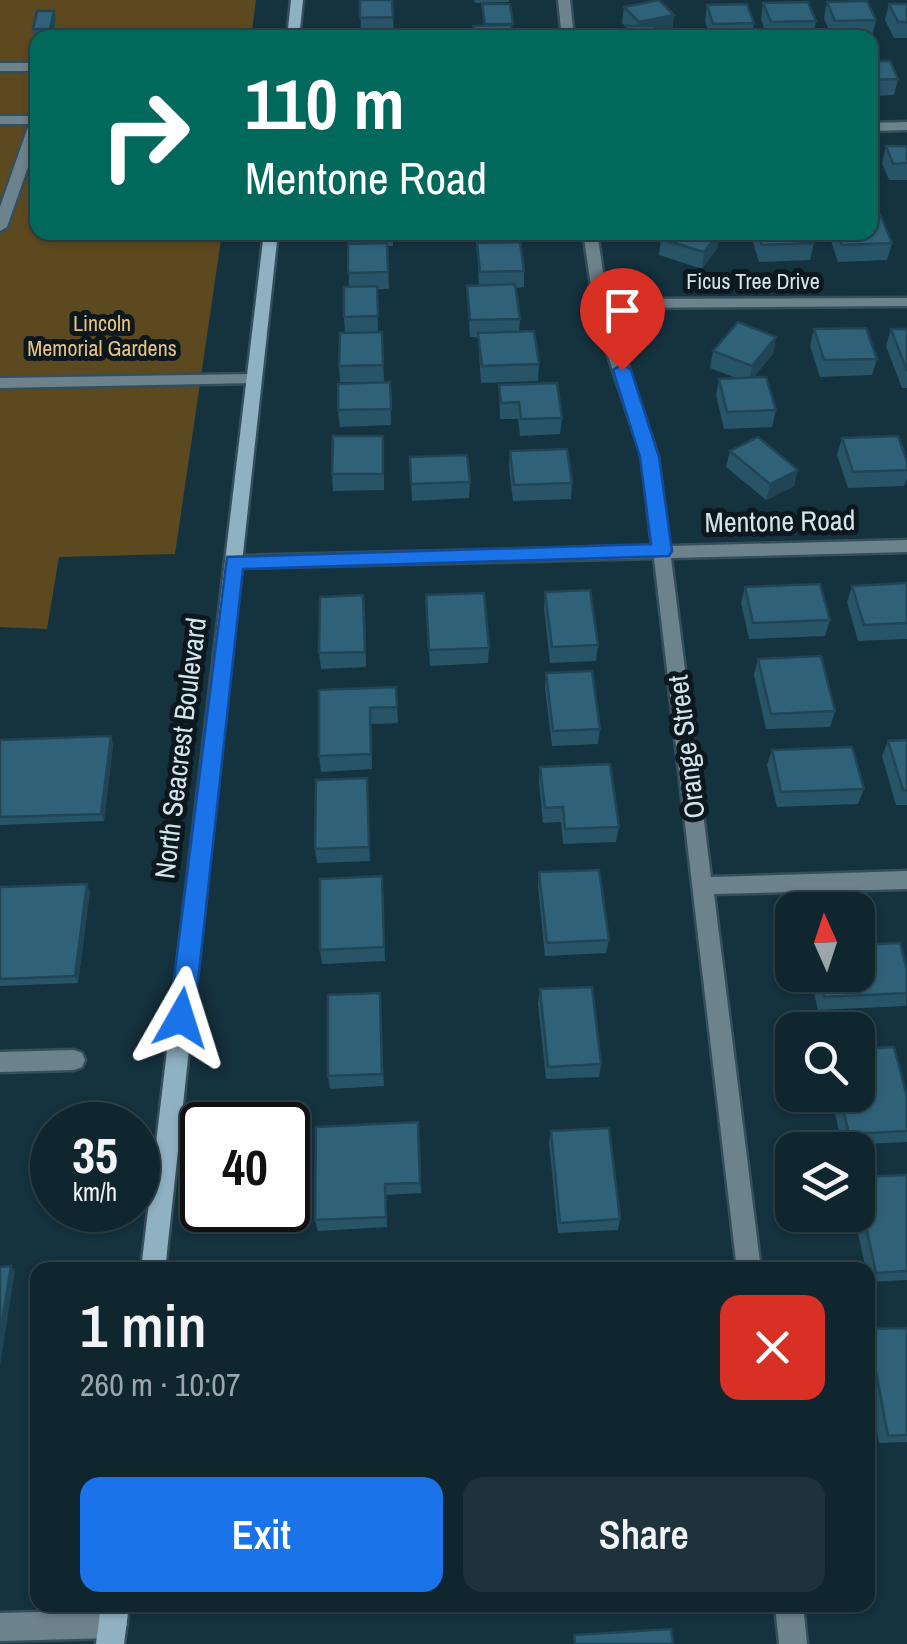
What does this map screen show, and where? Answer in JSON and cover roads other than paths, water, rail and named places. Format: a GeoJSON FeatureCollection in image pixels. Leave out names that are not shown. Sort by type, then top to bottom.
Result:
{"type":"FeatureCollection","features":[{"type":"Feature","properties":{"kind":"street"},"geometry":{"type":"LineString","coordinates":[[294,30],[298,0]]}},
{"type":"Feature","properties":{"kind":"street"},"geometry":{"type":"LineString","coordinates":[[564,0],[567,30]]}},
{"type":"Feature","properties":{"kind":"street"},"geometry":{"type":"LineString","coordinates":[[0,67],[30,67]]}},
{"type":"Feature","properties":{"kind":"street"},"geometry":{"type":"LineString","coordinates":[[0,120],[30,120]]}},
{"type":"Feature","properties":{"kind":"street"},"geometry":{"type":"LineString","coordinates":[[878,126],[907,126]]}},
{"type":"Feature","properties":{"kind":"street"},"geometry":{"type":"LineString","coordinates":[[0,227],[30,140]]}},
{"type":"Feature","properties":{"kind":"street","name":"North Seacrest Boulevard"},"geometry":{"type":"LineString","coordinates":[[154,1262],[270,240]]}},
{"type":"Feature","properties":{"kind":"street","name":"Orange Street"},"geometry":{"type":"LineString","coordinates":[[591,240],[600,304],[646,440],[747,1262]]}},
{"type":"Feature","properties":{"kind":"street","name":"Ficus Tree Drive"},"geometry":{"type":"LineString","coordinates":[[600,304],[907,302]]}},
{"type":"Feature","properties":{"kind":"street"},"geometry":{"type":"LineString","coordinates":[[0,383],[254,379]]}},
{"type":"Feature","properties":{"kind":"street","name":"Mentone Road"},"geometry":{"type":"LineString","coordinates":[[234,562],[907,546]]}},
{"type":"Feature","properties":{"kind":"street"},"geometry":{"type":"LineString","coordinates":[[703,886],[907,880]]}},
{"type":"Feature","properties":{"kind":"street"},"geometry":{"type":"LineString","coordinates":[[0,1062],[74,1060]]}},
{"type":"Feature","properties":{"kind":"street"},"geometry":{"type":"LineString","coordinates":[[790,1612],[793,1644]]}},
{"type":"Feature","properties":{"kind":"street"},"geometry":{"type":"LineString","coordinates":[[0,1626],[113,1624]]}},
{"type":"Feature","properties":{"kind":"park label","name":"Lincoln Memorial Gardens"},"geometry":{"type":"Point","coordinates":[102,336]}}]}
